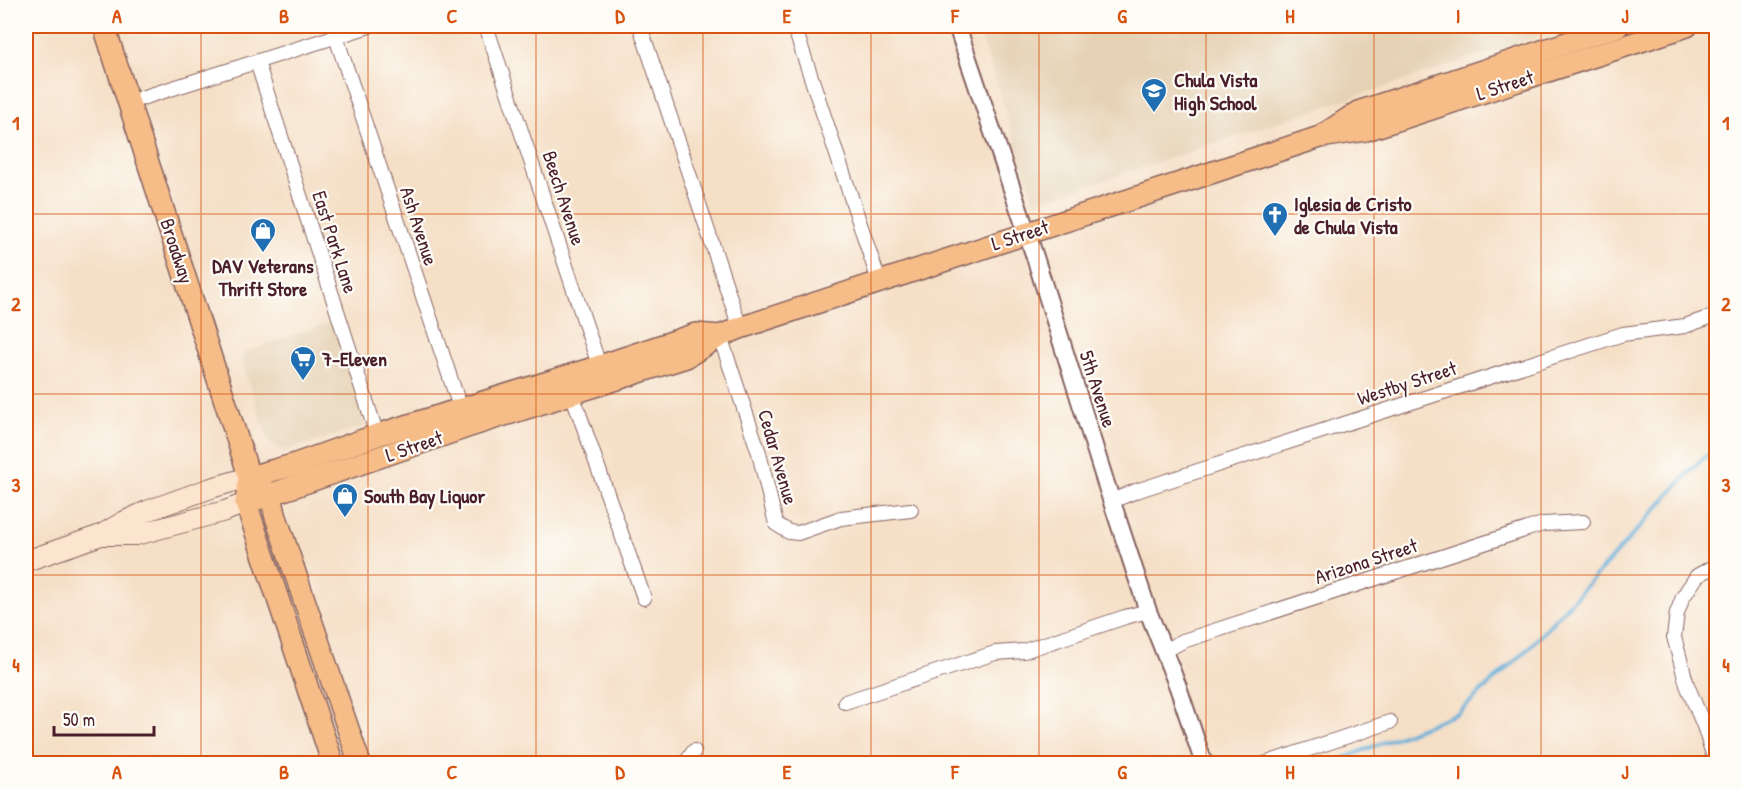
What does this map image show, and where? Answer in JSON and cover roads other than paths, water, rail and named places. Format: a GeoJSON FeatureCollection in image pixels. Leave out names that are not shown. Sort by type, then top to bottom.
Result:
{"type":"FeatureCollection","features":[{"type":"Feature","properties":{"kind":"main road","name":"Broadway"},"geometry":{"type":"LineString","coordinates":[[104,26],[249,477],[246,503],[333,764]]}},
{"type":"Feature","properties":{"kind":"main road","name":"L Street"},"geometry":{"type":"LineString","coordinates":[[1320,137],[1358,112],[1618,26]]}},
{"type":"Feature","properties":{"kind":"main road","name":"L Street"},"geometry":{"type":"LineString","coordinates":[[101,535],[136,535],[225,511],[271,495],[463,418],[602,375],[696,334],[720,336],[879,281],[1320,137],[1366,130],[1688,26]]}},
{"type":"Feature","properties":{"kind":"main road","name":"L Street"},"geometry":{"type":"LineString","coordinates":[[26,561],[101,535],[147,511],[211,488],[293,465],[378,435],[463,418]]}},
{"type":"Feature","properties":{"kind":"main road"},"geometry":{"type":"LineString","coordinates":[[249,477],[271,495],[275,514],[360,764]]}},
{"type":"Feature","properties":{"kind":"street"},"geometry":{"type":"LineString","coordinates":[[129,102],[369,26]]}},
{"type":"Feature","properties":{"kind":"street","name":"Beech Avenue"},"geometry":{"type":"LineString","coordinates":[[486,26],[602,375]]}},
{"type":"Feature","properties":{"kind":"street"},"geometry":{"type":"LineString","coordinates":[[640,26],[740,328]]}},
{"type":"Feature","properties":{"kind":"street"},"geometry":{"type":"LineString","coordinates":[[794,26],[879,281]]}},
{"type":"Feature","properties":{"kind":"street","name":"5th Avenue"},"geometry":{"type":"LineString","coordinates":[[957,26],[1027,233],[1148,611],[1204,764]]}},
{"type":"Feature","properties":{"kind":"street","name":"Ash Avenue"},"geometry":{"type":"LineString","coordinates":[[336,37],[463,418]]}},
{"type":"Feature","properties":{"kind":"street","name":"East Park Lane"},"geometry":{"type":"LineString","coordinates":[[257,62],[378,435]]}},
{"type":"Feature","properties":{"kind":"street","name":"Westby Street"},"geometry":{"type":"LineString","coordinates":[[1112,501],[1136,491],[1623,334],[1685,326],[1716,315]]}},
{"type":"Feature","properties":{"kind":"street","name":"Cedar Avenue"},"geometry":{"type":"LineString","coordinates":[[720,336],[759,453],[776,524],[789,532],[798,533],[841,518],[911,510]]}},
{"type":"Feature","properties":{"kind":"street"},"geometry":{"type":"LineString","coordinates":[[569,385],[644,598]]}},
{"type":"Feature","properties":{"kind":"street","name":"Arizona Street"},"geometry":{"type":"LineString","coordinates":[[1164,651],[1183,641],[1543,524],[1583,522]]}},
{"type":"Feature","properties":{"kind":"street"},"geometry":{"type":"LineString","coordinates":[[1716,565],[1697,576],[1683,597],[1677,613],[1674,637],[1687,685],[1704,726],[1716,764]]}},
{"type":"Feature","properties":{"kind":"street"},"geometry":{"type":"LineString","coordinates":[[845,702],[995,653],[1024,651],[1148,611]]}},
{"type":"Feature","properties":{"kind":"street"},"geometry":{"type":"LineString","coordinates":[[1264,764],[1390,722]]}},
{"type":"Feature","properties":{"kind":"street"},"geometry":{"type":"LineString","coordinates":[[685,764],[694,751]]}},
{"type":"Feature","properties":{"kind":"waterway"},"geometry":{"type":"LineString","coordinates":[[1329,764],[1458,713],[1525,652],[1695,466],[1716,447]]}},
{"type":"Feature","properties":{"kind":"place","name":"Chula Vista High School"},"geometry":{"type":"Point","coordinates":[1154,114]}},
{"type":"Feature","properties":{"kind":"place","name":"Iglesia de Cristo de Chula Vista"},"geometry":{"type":"Point","coordinates":[1275,238]}},
{"type":"Feature","properties":{"kind":"place","name":"DAV Veterans Thrift Store"},"geometry":{"type":"Point","coordinates":[263,254]}},
{"type":"Feature","properties":{"kind":"place","name":"7-Eleven"},"geometry":{"type":"Point","coordinates":[303,382]}},
{"type":"Feature","properties":{"kind":"place","name":"South Bay Liquor"},"geometry":{"type":"Point","coordinates":[345,519]}}]}
